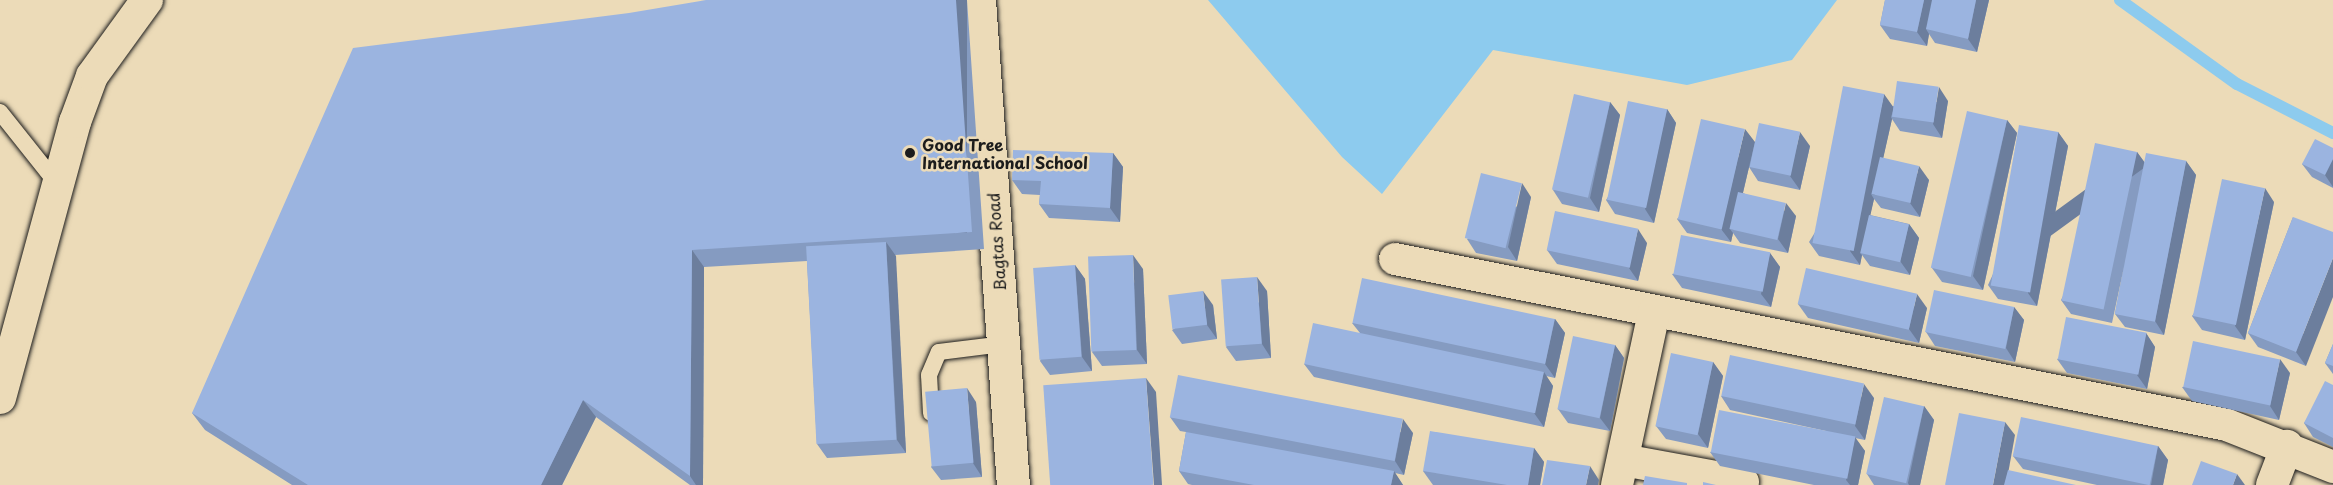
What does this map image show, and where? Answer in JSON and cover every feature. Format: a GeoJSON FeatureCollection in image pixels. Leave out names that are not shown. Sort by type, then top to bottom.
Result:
{"type":"FeatureCollection","features":[{"type":"Feature","properties":{"kind":"street"},"geometry":{"type":"LineString","coordinates":[[0,398],[58,185],[92,76],[147,0]]}},
{"type":"Feature","properties":{"kind":"street","name":"Bagtas Road"},"geometry":{"type":"LineString","coordinates":[[972,15],[1003,344],[1012,485]]}},
{"type":"Feature","properties":{"kind":"street"},"geometry":{"type":"LineString","coordinates":[[1395,259],[2227,425],[2288,446],[2333,467]]}},
{"type":"Feature","properties":{"kind":"street"},"geometry":{"type":"LineString","coordinates":[[1654,312],[1620,472],[1743,482]]}},
{"type":"Feature","properties":{"kind":"street"},"geometry":{"type":"LineString","coordinates":[[2272,485],[2288,446]]}},
{"type":"Feature","properties":{"kind":"lane"},"geometry":{"type":"LineString","coordinates":[[0,112],[58,185]]}},
{"type":"Feature","properties":{"kind":"lane"},"geometry":{"type":"LineString","coordinates":[[932,417],[929,375],[939,352],[1003,344]]}},
{"type":"Feature","properties":{"kind":"water"},"geometry":{"type":"Polygon","coordinates":[[[1208,0],[1837,0],[1792,60],[1687,85],[1493,50],[1382,194],[1342,157],[1208,0]]]}},
{"type":"Feature","properties":{"kind":"building"},"geometry":{"type":"Polygon","coordinates":[[[706,0],[956,0],[972,232],[692,250],[690,476],[583,400],[541,485],[308,485],[192,413],[353,48],[629,13],[706,0]]]}},
{"type":"Feature","properties":{"kind":"building"},"geometry":{"type":"Polygon","coordinates":[[[1885,0],[1924,0],[1917,32],[1880,25],[1885,0]]]}},
{"type":"Feature","properties":{"kind":"building"},"geometry":{"type":"Polygon","coordinates":[[[1932,0],[1976,0],[1968,39],[1926,29],[1932,0]]]}},
{"type":"Feature","properties":{"kind":"building"},"geometry":{"type":"Polygon","coordinates":[[[1897,81],[1939,87],[1934,122],[1892,117],[1897,81]]]}},
{"type":"Feature","properties":{"kind":"building"},"geometry":{"type":"Polygon","coordinates":[[[1843,86],[1884,94],[1854,251],[1812,243],[1843,86]]]}},
{"type":"Feature","properties":{"kind":"building"},"geometry":{"type":"Polygon","coordinates":[[[1574,94],[1610,102],[1588,198],[1552,189],[1574,94]]]}},
{"type":"Feature","properties":{"kind":"building"},"geometry":{"type":"Polygon","coordinates":[[[1628,101],[1667,109],[1646,208],[1607,200],[1628,101]]]}},
{"type":"Feature","properties":{"kind":"building"},"geometry":{"type":"Polygon","coordinates":[[[1967,111],[2007,120],[1971,277],[1931,268],[1967,111]]]}},
{"type":"Feature","properties":{"kind":"building"},"geometry":{"type":"Polygon","coordinates":[[[1701,119],[1745,129],[1722,229],[1678,219],[1701,119]]]}},
{"type":"Feature","properties":{"kind":"building"},"geometry":{"type":"Polygon","coordinates":[[[1759,123],[1800,132],[1791,176],[1750,167],[1759,123]]]}},
{"type":"Feature","properties":{"kind":"building"},"geometry":{"type":"Polygon","coordinates":[[[2019,125],[2058,132],[2030,292],[1991,286],[2019,125]]]}},
{"type":"Feature","properties":{"kind":"building"},"geometry":{"type":"Polygon","coordinates":[[[2315,139],[2333,148],[2333,159],[2325,175],[2302,164],[2315,139]]]}},
{"type":"Feature","properties":{"kind":"building"},"geometry":{"type":"Polygon","coordinates":[[[2095,143],[2137,152],[2104,309],[2062,300],[2095,143]]]}},
{"type":"Feature","properties":{"kind":"building"},"geometry":{"type":"Polygon","coordinates":[[[1013,150],[1113,153],[1110,208],[1039,204],[1041,181],[1012,180],[1013,150]]]}},
{"type":"Feature","properties":{"kind":"building"},"geometry":{"type":"Polygon","coordinates":[[[2146,153],[2186,161],[2155,322],[2115,314],[2146,153]]]}},
{"type":"Feature","properties":{"kind":"building"},"geometry":{"type":"Polygon","coordinates":[[[1880,157],[1919,166],[1910,203],[1871,194],[1880,157]]]}},
{"type":"Feature","properties":{"kind":"building"},"geometry":{"type":"Polygon","coordinates":[[[1481,173],[1522,183],[1506,248],[1465,238],[1481,173]]]}},
{"type":"Feature","properties":{"kind":"building"},"geometry":{"type":"Polygon","coordinates":[[[2222,179],[2265,188],[2236,325],[2193,316],[2222,179]]]}},
{"type":"Feature","properties":{"kind":"building"},"geometry":{"type":"Polygon","coordinates":[[[1738,192],[1786,203],[1777,240],[1729,229],[1738,192]]]}},
{"type":"Feature","properties":{"kind":"building"},"geometry":{"type":"Polygon","coordinates":[[[1555,211],[1638,229],[1630,268],[1547,250],[1555,211]]]}},
{"type":"Feature","properties":{"kind":"building"},"geometry":{"type":"Polygon","coordinates":[[[1869,215],[1909,224],[1900,262],[1860,253],[1869,215]]]}},
{"type":"Feature","properties":{"kind":"building"},"geometry":{"type":"Polygon","coordinates":[[[2293,217],[2333,232],[2333,258],[2296,352],[2248,333],[2293,217]]]}},
{"type":"Feature","properties":{"kind":"building"},"geometry":{"type":"Polygon","coordinates":[[[1681,235],[1770,252],[1763,292],[1673,274],[1681,235]]]}},
{"type":"Feature","properties":{"kind":"building"},"geometry":{"type":"Polygon","coordinates":[[[886,242],[896,440],[816,444],[806,246],[886,242]]]}},
{"type":"Feature","properties":{"kind":"building"},"geometry":{"type":"Polygon","coordinates":[[[1133,255],[1136,350],[1091,352],[1088,257],[1133,255]]]}},
{"type":"Feature","properties":{"kind":"building"},"geometry":{"type":"Polygon","coordinates":[[[1075,265],[1081,357],[1040,360],[1033,268],[1075,265]]]}},
{"type":"Feature","properties":{"kind":"building"},"geometry":{"type":"Polygon","coordinates":[[[1806,268],[1917,294],[1909,330],[1798,304],[1806,268]]]}},
{"type":"Feature","properties":{"kind":"building"},"geometry":{"type":"Polygon","coordinates":[[[1257,277],[1262,344],[1226,346],[1221,280],[1257,277]]]}},
{"type":"Feature","properties":{"kind":"building"},"geometry":{"type":"Polygon","coordinates":[[[1362,278],[1555,319],[1545,364],[1352,323],[1362,278]]]}},
{"type":"Feature","properties":{"kind":"building"},"geometry":{"type":"Polygon","coordinates":[[[1934,290],[2014,307],[2005,349],[1925,332],[1934,290]]]}},
{"type":"Feature","properties":{"kind":"building"},"geometry":{"type":"Polygon","coordinates":[[[1203,291],[1207,325],[1172,329],[1168,295],[1203,291]]]}},
{"type":"Feature","properties":{"kind":"building"},"geometry":{"type":"Polygon","coordinates":[[[2066,317],[2146,333],[2138,375],[2058,359],[2066,317]]]}},
{"type":"Feature","properties":{"kind":"building"},"geometry":{"type":"Polygon","coordinates":[[[1313,323],[1544,372],[1535,413],[1304,364],[1313,323]]]}},
{"type":"Feature","properties":{"kind":"building"},"geometry":{"type":"Polygon","coordinates":[[[1573,336],[1615,345],[1599,418],[1557,409],[1573,336]]]}},
{"type":"Feature","properties":{"kind":"building"},"geometry":{"type":"Polygon","coordinates":[[[2193,341],[2280,360],[2270,405],[2183,387],[2193,341]]]}},
{"type":"Feature","properties":{"kind":"building"},"geometry":{"type":"Polygon","coordinates":[[[2333,344],[2333,366],[2325,363],[2333,344]]]}},
{"type":"Feature","properties":{"kind":"building"},"geometry":{"type":"Polygon","coordinates":[[[1671,353],[1713,362],[1697,435],[1655,426],[1671,353]]]}},
{"type":"Feature","properties":{"kind":"building"},"geometry":{"type":"Polygon","coordinates":[[[1730,355],[1864,383],[1855,425],[1721,396],[1730,355]]]}},
{"type":"Feature","properties":{"kind":"building"},"geometry":{"type":"Polygon","coordinates":[[[1178,375],[1403,419],[1395,461],[1170,417],[1178,375]]]}},
{"type":"Feature","properties":{"kind":"building"},"geometry":{"type":"Polygon","coordinates":[[[1146,378],[1153,485],[1050,485],[1043,385],[1146,378]]]}},
{"type":"Feature","properties":{"kind":"building"},"geometry":{"type":"Polygon","coordinates":[[[2325,381],[2333,385],[2333,438],[2304,423],[2325,381]]]}},
{"type":"Feature","properties":{"kind":"building"},"geometry":{"type":"Polygon","coordinates":[[[967,388],[974,463],[932,466],[925,392],[967,388]]]}},
{"type":"Feature","properties":{"kind":"building"},"geometry":{"type":"Polygon","coordinates":[[[1884,397],[1924,406],[1906,483],[1866,474],[1884,397]]]}},
{"type":"Feature","properties":{"kind":"building"},"geometry":{"type":"Polygon","coordinates":[[[1719,410],[1855,437],[1847,479],[1711,452],[1719,410]]]}},
{"type":"Feature","properties":{"kind":"building"},"geometry":{"type":"Polygon","coordinates":[[[1959,413],[2005,422],[1993,485],[1945,485],[1959,413]]]}},
{"type":"Feature","properties":{"kind":"building"},"geometry":{"type":"Polygon","coordinates":[[[2021,417],[2158,446],[2150,485],[2013,456],[2021,417]]]}},
{"type":"Feature","properties":{"kind":"building"},"geometry":{"type":"Polygon","coordinates":[[[1430,431],[1534,448],[1528,485],[1507,485],[1423,471],[1430,431]]]}},
{"type":"Feature","properties":{"kind":"building"},"geometry":{"type":"Polygon","coordinates":[[[1186,432],[1394,471],[1391,485],[1254,485],[1179,471],[1186,432]]]}},
{"type":"Feature","properties":{"kind":"building"},"geometry":{"type":"Polygon","coordinates":[[[1547,460],[1590,466],[1586,485],[1542,485],[1547,460]]]}},
{"type":"Feature","properties":{"kind":"building"},"geometry":{"type":"Polygon","coordinates":[[[2201,461],[2237,474],[2233,485],[2192,485],[2201,461]]]}},
{"type":"Feature","properties":{"kind":"building"},"geometry":{"type":"Polygon","coordinates":[[[2008,470],[2076,485],[2004,485],[2008,470]]]}},
{"type":"Feature","properties":{"kind":"building"},"geometry":{"type":"Polygon","coordinates":[[[1645,476],[1687,483],[1687,485],[1643,485],[1645,476]]]}},
{"type":"Feature","properties":{"kind":"waterway"},"geometry":{"type":"LineString","coordinates":[[2120,0],[2237,84],[2333,133]]}},
{"type":"Feature","properties":{"kind":"place","name":"Good Tree International School"},"geometry":{"type":"Point","coordinates":[910,153]}}]}
